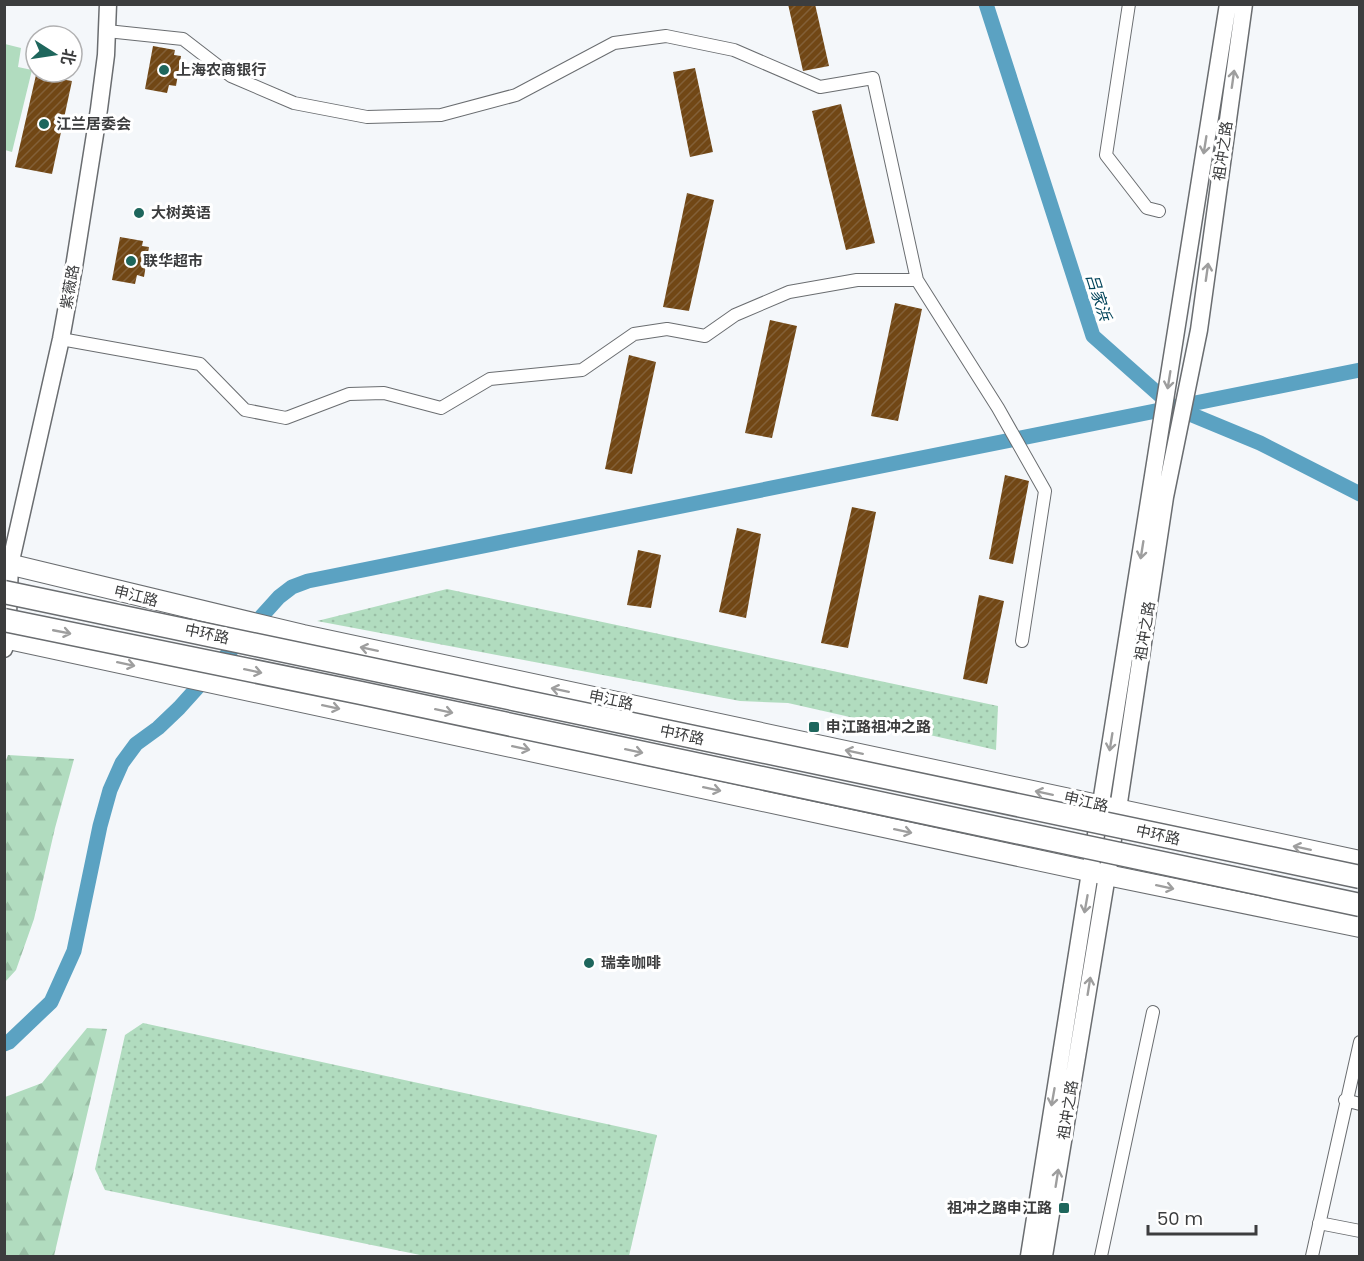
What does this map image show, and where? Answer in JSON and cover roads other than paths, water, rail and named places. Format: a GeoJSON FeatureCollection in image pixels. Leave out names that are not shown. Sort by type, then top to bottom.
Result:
{"type":"FeatureCollection","features":[{"type":"Feature","properties":{"kind":"highway"},"geometry":{"type":"LineString","coordinates":[[6,568],[67,604]]}},
{"type":"Feature","properties":{"kind":"highway","name":"中环路"},"geometry":{"type":"LineString","coordinates":[[4,592],[1359,877]]}},
{"type":"Feature","properties":{"kind":"highway","name":"中环路"},"geometry":{"type":"LineString","coordinates":[[5,637],[361,693],[1359,905]]}},
{"type":"Feature","properties":{"kind":"main road","name":"紫薇路"},"geometry":{"type":"LineString","coordinates":[[5,637],[6,568],[61,339],[99,109],[108,4]]}},
{"type":"Feature","properties":{"kind":"main road","name":"祖冲之路"},"geometry":{"type":"LineString","coordinates":[[1044,1257],[1099,873],[1158,495],[1178,322],[1228,4]]}},
{"type":"Feature","properties":{"kind":"main road","name":"祖冲之路"},"geometry":{"type":"LineString","coordinates":[[1158,495],[1199,330],[1244,4]]}},
{"type":"Feature","properties":{"kind":"main road","name":"申江路"},"geometry":{"type":"LineString","coordinates":[[6,568],[303,635],[1359,861]]}},
{"type":"Feature","properties":{"kind":"main road"},"geometry":{"type":"LineString","coordinates":[[5,637],[1359,927]]}},
{"type":"Feature","properties":{"kind":"main road","name":"祖冲之路"},"geometry":{"type":"LineString","coordinates":[[1029,1257],[1040,1174],[1099,873]]}},
{"type":"Feature","properties":{"kind":"street"},"geometry":{"type":"LineString","coordinates":[[1129,4],[1106,155],[1147,208],[1159,211]]}},
{"type":"Feature","properties":{"kind":"street"},"geometry":{"type":"LineString","coordinates":[[107,31],[183,39],[231,76],[294,103],[366,117],[441,115],[516,95],[614,43],[666,36],[734,50],[820,87],[873,78],[917,280],[999,408],[1045,491],[1022,641]]}},
{"type":"Feature","properties":{"kind":"street"},"geometry":{"type":"LineString","coordinates":[[61,339],[200,364],[245,410],[286,418],[349,394],[384,393],[441,408],[490,379],[582,370],[634,334],[667,329],[705,336],[735,315],[789,292],[857,279],[917,280]]}},
{"type":"Feature","properties":{"kind":"street"},"geometry":{"type":"LineString","coordinates":[[1101,1257],[1153,1012]]}},
{"type":"Feature","properties":{"kind":"street"},"geometry":{"type":"LineString","coordinates":[[1312,1257],[1359,1042]]}},
{"type":"Feature","properties":{"kind":"street"},"geometry":{"type":"LineString","coordinates":[[1345,1100],[1359,1104]]}},
{"type":"Feature","properties":{"kind":"street"},"geometry":{"type":"LineString","coordinates":[[1319,1223],[1359,1231]]}},
{"type":"Feature","properties":{"kind":"waterway","name":"吕家浜"},"geometry":{"type":"LineString","coordinates":[[986,4],[1093,336],[1173,407],[1260,443],[1360,494]]}},
{"type":"Feature","properties":{"kind":"waterway"},"geometry":{"type":"LineString","coordinates":[[4,1044],[9,1042],[51,1002],[74,951],[100,826],[110,790],[122,763],[136,744],[158,728],[179,708],[279,597],[292,587],[308,581],[1360,370]]}},
{"type":"Feature","properties":{"kind":"place","name":"上海农商银行"},"geometry":{"type":"Point","coordinates":[164,70]}},
{"type":"Feature","properties":{"kind":"place","name":"江兰居委会"},"geometry":{"type":"Point","coordinates":[44,124]}},
{"type":"Feature","properties":{"kind":"place","name":"大树英语"},"geometry":{"type":"Point","coordinates":[139,213]}},
{"type":"Feature","properties":{"kind":"place","name":"联华超市"},"geometry":{"type":"Point","coordinates":[131,261]}},
{"type":"Feature","properties":{"kind":"place","name":"申江路祖冲之路"},"geometry":{"type":"Point","coordinates":[814,727]}},
{"type":"Feature","properties":{"kind":"place","name":"瑞幸咖啡"},"geometry":{"type":"Point","coordinates":[589,963]}},
{"type":"Feature","properties":{"kind":"place","name":"祖冲之路申江路"},"geometry":{"type":"Point","coordinates":[1064,1208]}}]}
